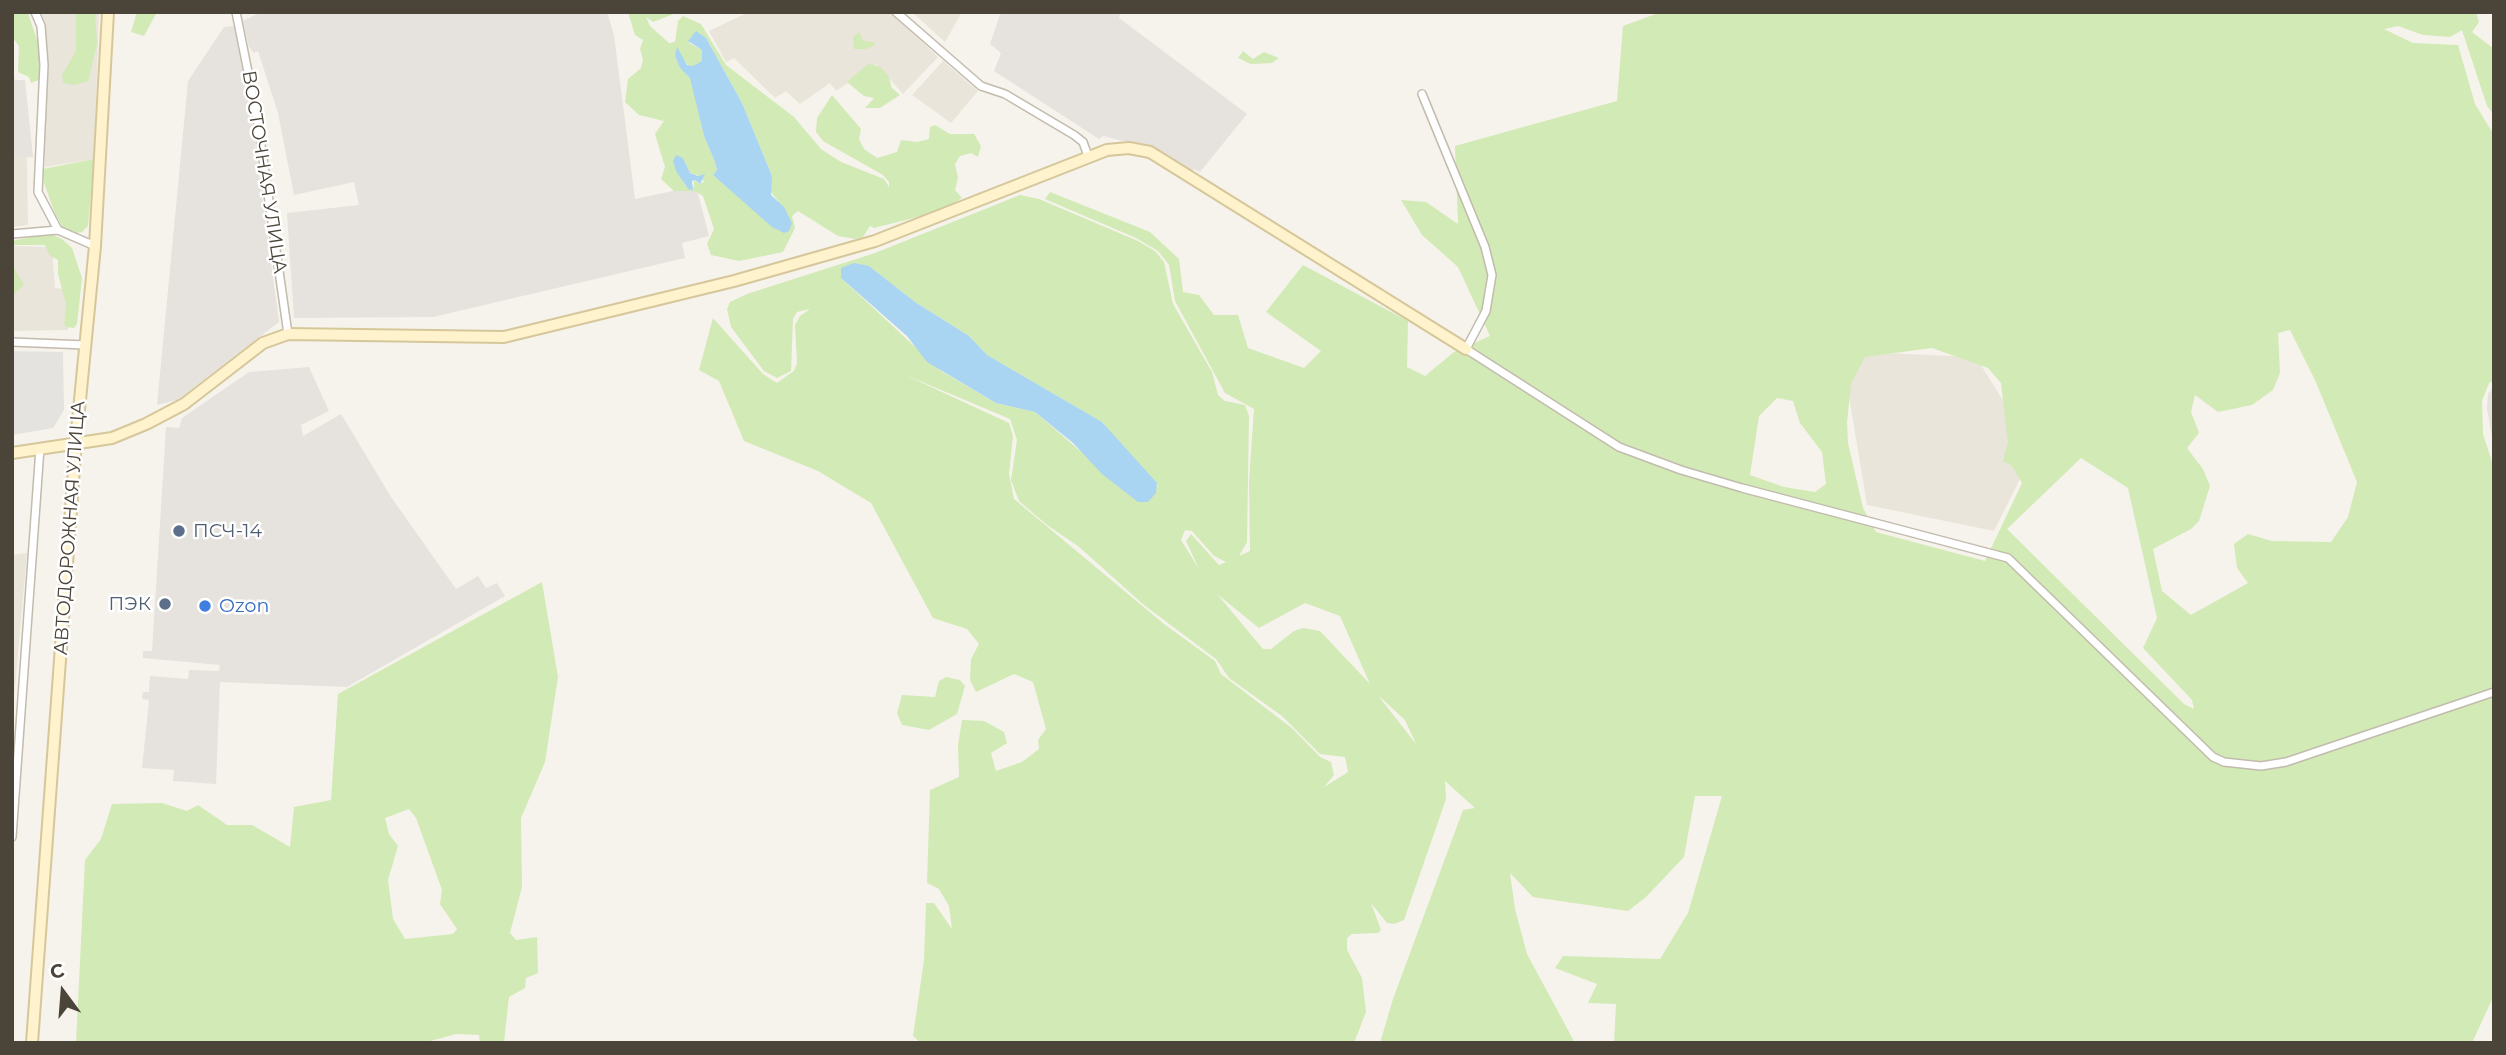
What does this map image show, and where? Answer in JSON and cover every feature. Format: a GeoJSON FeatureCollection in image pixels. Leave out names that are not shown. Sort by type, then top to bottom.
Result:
{"type":"FeatureCollection","features":[{"type":"Feature","properties":{"kind":"street"},"geometry":{"type":"LineString","coordinates":[[35,12],[41,26],[44,65],[38,192],[58,230]]}},
{"type":"Feature","properties":{"kind":"street","name":"АВТОДОРОЖНАЯ УЛИЦА"},"geometry":{"type":"LineString","coordinates":[[32,1043],[76,441],[94,246],[108,12]]}},
{"type":"Feature","properties":{"kind":"street","name":"ВОСТОЧНАЯ УЛИЦА"},"geometry":{"type":"LineString","coordinates":[[236,12],[257,117],[288,334]]}},
{"type":"Feature","properties":{"kind":"street"},"geometry":{"type":"LineString","coordinates":[[896,12],[981,86],[1005,94],[1074,135],[1083,142],[1088,156]]}},
{"type":"Feature","properties":{"kind":"street"},"geometry":{"type":"LineString","coordinates":[[1422,94],[1485,247],[1492,275],[1486,311],[1466,349]]}},
{"type":"Feature","properties":{"kind":"street"},"geometry":{"type":"LineString","coordinates":[[12,453],[76,441],[112,438],[146,424],[184,404],[264,343],[288,334],[504,337],[618,307],[734,281],[875,241],[1088,156],[1129,148],[1150,152],[1592,431],[1654,461],[2008,558],[2213,757],[2224,762],[2261,766],[2286,762],[2494,692]]}},
{"type":"Feature","properties":{"kind":"street"},"geometry":{"type":"LineString","coordinates":[[12,234],[58,230],[94,246]]}},
{"type":"Feature","properties":{"kind":"street"},"geometry":{"type":"LineString","coordinates":[[12,342],[85,345]]}},
{"type":"Feature","properties":{"kind":"street","name":"АВТОДОРОЖНАЯ УЛИЦА"},"geometry":{"type":"LineString","coordinates":[[12,837],[40,448]]}},
{"type":"Feature","properties":{"kind":"shaded area"},"geometry":{"type":"Polygon","coordinates":[[[41,12],[99,12],[94,159],[45,167],[46,26],[41,12]]]}},
{"type":"Feature","properties":{"kind":"shaded area"},"geometry":{"type":"Polygon","coordinates":[[[261,12],[607,12],[614,35],[635,199],[696,186],[709,236],[682,243],[685,258],[433,317],[294,318],[287,213],[359,205],[354,182],[294,195],[278,113],[258,51],[254,53],[249,47],[243,21],[261,12]]]}},
{"type":"Feature","properties":{"kind":"shaded area"},"geometry":{"type":"Polygon","coordinates":[[[749,12],[891,12],[938,57],[903,94],[876,64],[836,91],[830,83],[800,104],[786,91],[775,98],[734,58],[726,62],[709,31],[749,12]]]}},
{"type":"Feature","properties":{"kind":"shaded area"},"geometry":{"type":"Polygon","coordinates":[[[912,12],[962,12],[945,42],[912,12]]]}},
{"type":"Feature","properties":{"kind":"shaded area"},"geometry":{"type":"Polygon","coordinates":[[[1001,12],[1121,12],[1119,18],[1247,114],[1200,172],[1194,169],[1192,171],[1159,150],[1103,136],[1099,139],[994,71],[1001,53],[990,44],[1001,12]]]}},
{"type":"Feature","properties":{"kind":"shaded area"},"geometry":{"type":"Polygon","coordinates":[[[234,26],[251,113],[279,322],[177,400],[157,405],[188,81],[224,27],[234,26]]]}},
{"type":"Feature","properties":{"kind":"shaded area"},"geometry":{"type":"Polygon","coordinates":[[[943,61],[978,91],[951,123],[912,95],[943,61]]]}},
{"type":"Feature","properties":{"kind":"shaded area"},"geometry":{"type":"Polygon","coordinates":[[[12,65],[15,80],[25,80],[33,157],[12,158],[12,65]]]}},
{"type":"Feature","properties":{"kind":"shaded area"},"geometry":{"type":"Polygon","coordinates":[[[27,157],[28,225],[12,227],[12,158],[27,157]]]}},
{"type":"Feature","properties":{"kind":"shaded area"},"geometry":{"type":"Polygon","coordinates":[[[12,246],[52,247],[55,288],[72,290],[68,330],[12,331],[12,246]]]}},
{"type":"Feature","properties":{"kind":"shaded area"},"geometry":{"type":"Polygon","coordinates":[[[12,351],[63,352],[64,410],[53,428],[12,435],[12,351]]]}},
{"type":"Feature","properties":{"kind":"shaded area"},"geometry":{"type":"Polygon","coordinates":[[[1861,352],[1976,357],[2004,402],[2024,471],[1994,531],[1867,505],[1846,378],[1861,352]]]}},
{"type":"Feature","properties":{"kind":"shaded area"},"geometry":{"type":"Polygon","coordinates":[[[309,367],[329,411],[301,425],[303,436],[341,414],[391,497],[456,589],[478,576],[486,588],[497,583],[505,596],[347,687],[220,682],[216,784],[173,781],[174,770],[142,768],[149,700],[142,699],[143,692],[149,692],[150,676],[188,679],[189,670],[219,671],[220,665],[143,658],[143,651],[152,651],[166,427],[179,428],[182,418],[249,372],[309,367]]]}},
{"type":"Feature","properties":{"kind":"shaded area"},"geometry":{"type":"Polygon","coordinates":[[[2494,386],[2494,449],[2487,409],[2488,394],[2494,386]]]}},
{"type":"Feature","properties":{"kind":"shaded area"},"geometry":{"type":"Polygon","coordinates":[[[27,553],[12,720],[12,555],[27,553]]]}},
{"type":"Feature","properties":{"kind":"green space"},"geometry":{"type":"Polygon","coordinates":[[[12,12],[28,13],[41,52],[41,79],[31,83],[29,77],[18,72],[19,46],[12,37],[12,12]]]}},
{"type":"Feature","properties":{"kind":"green space"},"geometry":{"type":"Polygon","coordinates":[[[76,12],[95,12],[97,44],[88,81],[75,85],[63,83],[62,75],[76,51],[76,12]]]}},
{"type":"Feature","properties":{"kind":"green space"},"geometry":{"type":"Polygon","coordinates":[[[137,12],[157,12],[144,36],[131,32],[137,12]]]}},
{"type":"Feature","properties":{"kind":"green space"},"geometry":{"type":"Polygon","coordinates":[[[628,12],[679,12],[653,22],[646,17],[650,26],[669,43],[675,42],[678,21],[683,16],[701,24],[726,65],[794,117],[821,149],[841,162],[884,179],[889,187],[889,182],[883,175],[823,141],[816,132],[817,118],[832,95],[861,129],[859,139],[864,149],[877,158],[897,152],[901,140],[917,142],[929,139],[930,127],[935,125],[950,134],[974,134],[981,146],[978,157],[971,153],[960,156],[955,164],[958,178],[955,190],[962,198],[941,211],[874,228],[870,226],[863,237],[855,239],[838,236],[798,211],[792,216],[795,228],[783,252],[739,261],[711,255],[707,244],[714,229],[703,196],[695,191],[674,191],[661,179],[665,167],[655,134],[664,121],[639,115],[625,102],[628,79],[641,68],[643,59],[640,49],[643,40],[635,35],[628,12]],[[691,37],[689,43],[702,50],[702,61],[692,67],[684,62],[679,53],[676,52],[675,56],[680,68],[691,78],[704,136],[717,170],[713,175],[779,231],[778,201],[770,191],[772,176],[742,103],[706,38],[691,37]],[[683,158],[673,161],[688,189],[694,189],[694,180],[699,184],[704,182],[700,176],[690,173],[683,158]]]}},
{"type":"Feature","properties":{"kind":"green space"},"geometry":{"type":"Polygon","coordinates":[[[1661,12],[2476,12],[2479,22],[2472,32],[2494,49],[2494,115],[2487,106],[2462,30],[2450,37],[2423,35],[2398,26],[2384,29],[2413,43],[2458,45],[2475,104],[2494,135],[2494,381],[2489,383],[2482,401],[2483,434],[2494,468],[2494,995],[2472,1043],[1614,1043],[1616,1004],[1588,1003],[1597,984],[1555,968],[1563,956],[1660,959],[1688,913],[1722,796],[1695,796],[1684,857],[1646,897],[1628,911],[1533,897],[1510,873],[1515,909],[1527,954],[1575,1043],[1380,1043],[1393,999],[1463,810],[1475,808],[1445,781],[1446,799],[1404,920],[1394,924],[1387,923],[1371,903],[1381,930],[1378,933],[1352,934],[1347,938],[1347,950],[1362,978],[1366,1012],[1354,1043],[921,1043],[913,1036],[924,960],[926,903],[934,903],[952,929],[949,906],[939,889],[927,883],[930,790],[959,777],[958,745],[962,720],[984,721],[1004,732],[1007,743],[991,753],[996,771],[1022,762],[1039,749],[1038,740],[1046,729],[1033,682],[1014,674],[976,692],[970,680],[971,659],[979,644],[967,629],[933,618],[871,503],[818,471],[744,441],[719,381],[699,370],[713,318],[763,374],[777,383],[794,371],[797,363],[795,325],[800,316],[810,309],[797,312],[793,319],[791,371],[777,378],[764,371],[731,327],[727,309],[730,302],[747,294],[875,253],[1020,195],[1039,199],[1138,241],[1155,251],[1164,262],[1173,304],[1212,372],[1218,395],[1225,401],[1245,405],[1249,416],[1247,542],[1239,556],[1250,551],[1249,481],[1254,409],[1225,393],[1175,301],[1169,265],[1158,251],[1136,238],[1045,199],[1050,192],[1150,232],[1179,259],[1183,292],[1199,295],[1214,315],[1238,315],[1248,348],[1304,368],[1321,351],[1266,312],[1303,265],[1408,321],[1407,367],[1425,376],[1454,352],[1490,336],[1458,267],[1422,235],[1401,200],[1426,202],[1458,224],[1455,146],[1617,101],[1623,26],[1661,12]],[[869,266],[841,278],[941,371],[996,403],[1035,412],[1087,457],[1159,487],[1102,422],[987,355],[969,336],[915,302],[869,266]],[[2290,330],[2278,333],[2280,373],[2273,390],[2252,405],[2218,412],[2195,395],[2191,412],[2199,433],[2187,448],[2203,469],[2210,486],[2199,521],[2191,529],[2153,549],[2162,591],[2191,615],[2248,583],[2237,568],[2234,544],[2248,534],[2272,541],[2331,542],[2348,517],[2357,482],[2315,380],[2290,330]],[[1932,348],[1865,357],[1851,384],[1848,443],[1863,508],[1876,532],[1985,561],[2022,483],[2012,466],[2003,461],[2008,442],[2001,383],[1988,368],[1932,348]],[[903,374],[1009,423],[1013,436],[1009,474],[1014,499],[1164,624],[1215,661],[1221,674],[1293,729],[1320,757],[1331,762],[1334,775],[1324,787],[1348,772],[1345,757],[1320,754],[1282,716],[1229,678],[1216,659],[1144,605],[1078,546],[1047,525],[1019,501],[1011,480],[1017,440],[1010,419],[903,374]],[[1777,398],[1759,416],[1750,475],[1784,487],[1815,492],[1826,484],[1822,452],[1800,423],[1793,401],[1777,398]],[[2081,458],[2007,529],[2184,704],[2194,709],[2192,700],[2143,648],[2157,618],[2128,488],[2081,458]],[[1185,530],[1181,540],[1199,569],[1186,541],[1191,534],[1219,565],[1226,562],[1214,556],[1192,531],[1185,530]],[[1217,594],[1263,649],[1271,649],[1294,631],[1303,628],[1320,631],[1370,684],[1340,616],[1305,603],[1259,628],[1217,594]],[[1380,697],[1416,744],[1405,720],[1380,697]]]}},
{"type":"Feature","properties":{"kind":"green space"},"geometry":{"type":"Polygon","coordinates":[[[859,32],[863,41],[874,42],[875,45],[866,49],[854,49],[853,37],[859,32]]]}},
{"type":"Feature","properties":{"kind":"green space"},"geometry":{"type":"Polygon","coordinates":[[[1243,51],[1253,59],[1264,52],[1279,58],[1272,63],[1251,64],[1238,58],[1243,51]]]}},
{"type":"Feature","properties":{"kind":"green space"},"geometry":{"type":"Polygon","coordinates":[[[868,64],[879,66],[888,75],[892,88],[900,95],[880,108],[865,108],[874,98],[864,96],[847,82],[868,64]]]}},
{"type":"Feature","properties":{"kind":"green space"},"geometry":{"type":"Polygon","coordinates":[[[94,159],[88,226],[82,232],[73,234],[63,228],[54,211],[44,183],[43,169],[94,159]]]}},
{"type":"Feature","properties":{"kind":"green space"},"geometry":{"type":"Polygon","coordinates":[[[49,233],[72,248],[82,278],[77,324],[74,328],[66,327],[64,323],[66,304],[58,274],[58,260],[50,256],[45,245],[14,245],[12,241],[49,233]]]}},
{"type":"Feature","properties":{"kind":"green space"},"geometry":{"type":"Polygon","coordinates":[[[12,265],[24,285],[12,296],[12,265]]]}},
{"type":"Feature","properties":{"kind":"green space"},"geometry":{"type":"Polygon","coordinates":[[[542,582],[558,677],[545,762],[521,818],[522,887],[510,933],[516,940],[537,937],[538,973],[526,978],[525,988],[509,997],[504,1043],[480,1043],[479,1035],[456,1034],[423,1043],[76,1043],[85,860],[101,839],[112,804],[162,803],[187,811],[198,805],[227,825],[252,825],[290,847],[294,807],[331,800],[338,694],[542,582]],[[409,809],[385,818],[389,834],[398,846],[388,880],[393,919],[405,939],[453,934],[457,929],[440,904],[442,890],[416,818],[409,809]]]}},
{"type":"Feature","properties":{"kind":"green space"},"geometry":{"type":"Polygon","coordinates":[[[946,677],[960,680],[965,686],[957,714],[929,730],[902,725],[897,713],[902,695],[935,697],[939,681],[946,677]]]}},
{"type":"Feature","properties":{"kind":"water"},"geometry":{"type":"Polygon","coordinates":[[[696,31],[706,38],[742,103],[772,176],[771,195],[784,207],[792,223],[789,231],[784,233],[772,227],[713,175],[717,170],[704,136],[690,78],[680,68],[675,56],[677,47],[687,65],[693,66],[702,61],[702,50],[688,41],[696,31]]]}},
{"type":"Feature","properties":{"kind":"water"},"geometry":{"type":"Polygon","coordinates":[[[676,155],[683,158],[690,173],[698,176],[705,174],[700,184],[692,181],[693,190],[688,189],[676,171],[673,161],[676,155]]]}},
{"type":"Feature","properties":{"kind":"water"},"geometry":{"type":"Polygon","coordinates":[[[854,263],[869,266],[915,302],[969,336],[987,355],[1102,422],[1157,483],[1156,493],[1148,502],[1138,502],[1102,474],[1073,443],[1035,412],[996,403],[927,362],[907,336],[841,278],[841,268],[854,263]]]}},
{"type":"Feature","properties":{"kind":"place","name":"ПСЧ-14"},"geometry":{"type":"Point","coordinates":[179,531]}},
{"type":"Feature","properties":{"kind":"place","name":"ПЭК"},"geometry":{"type":"Point","coordinates":[165,604]}},
{"type":"Feature","properties":{"kind":"place","name":"Ozon"},"geometry":{"type":"Point","coordinates":[205,606]}}]}
